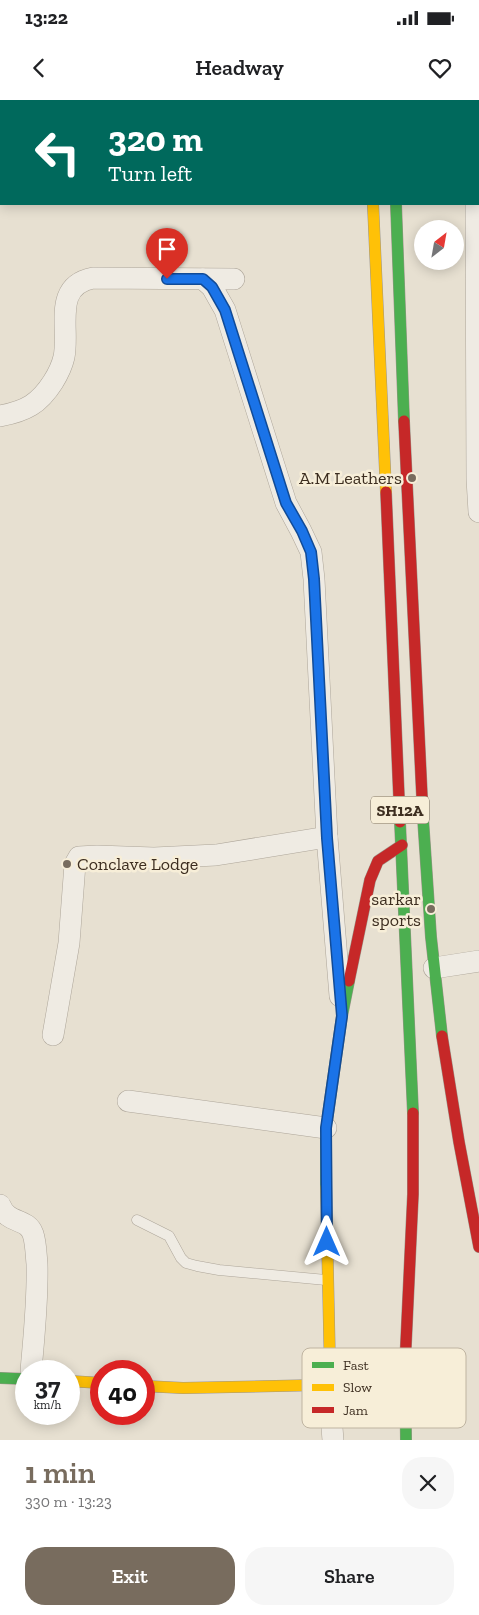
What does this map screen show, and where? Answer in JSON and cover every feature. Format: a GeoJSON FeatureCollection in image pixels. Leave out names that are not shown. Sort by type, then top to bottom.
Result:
{"type":"FeatureCollection","features":[{"type":"Feature","properties":{"kind":"main road","name":"SH12A"},"geometry":{"type":"LineString","coordinates":[[373,205],[408,999],[412,1053],[414,1158],[407,1348]]}},
{"type":"Feature","properties":{"kind":"main road","name":"SH12A"},"geometry":{"type":"LineString","coordinates":[[396,205],[414,649],[426,868],[434,968],[452,1104],[479,1247]]}},
{"type":"Feature","properties":{"kind":"main road"},"geometry":{"type":"LineString","coordinates":[[329,1348],[326,1128],[342,1016],[370,880],[378,861],[402,846]]}},
{"type":"Feature","properties":{"kind":"main road"},"geometry":{"type":"LineString","coordinates":[[0,1378],[15,1379]]}},
{"type":"Feature","properties":{"kind":"main road"},"geometry":{"type":"LineString","coordinates":[[155,1387],[183,1388],[302,1385]]}},
{"type":"Feature","properties":{"kind":"street"},"geometry":{"type":"LineString","coordinates":[[476,205],[477,469],[479,512]]}},
{"type":"Feature","properties":{"kind":"street"},"geometry":{"type":"LineString","coordinates":[[0,416],[17,413],[32,406],[43,397],[61,369],[64,356],[65,306],[70,293],[80,282],[94,278],[234,279]]}},
{"type":"Feature","properties":{"kind":"street"},"geometry":{"type":"LineString","coordinates":[[203,279],[212,287],[225,310],[286,503],[302,531],[311,552],[327,838],[342,1016]]}},
{"type":"Feature","properties":{"kind":"street"},"geometry":{"type":"LineString","coordinates":[[52,1035],[70,943],[76,864],[79,857],[154,858],[216,855],[327,838]]}},
{"type":"Feature","properties":{"kind":"street"},"geometry":{"type":"LineString","coordinates":[[434,968],[479,961]]}},
{"type":"Feature","properties":{"kind":"street"},"geometry":{"type":"LineString","coordinates":[[128,1101],[326,1128]]}},
{"type":"Feature","properties":{"kind":"street"},"geometry":{"type":"LineString","coordinates":[[0,1205],[5,1215],[10,1219],[24,1223],[33,1233],[36,1248],[38,1295],[32,1360]]}},
{"type":"Feature","properties":{"kind":"lane"},"geometry":{"type":"LineString","coordinates":[[137,1220],[169,1236],[181,1258],[186,1263],[219,1270],[327,1280]]}},
{"type":"Feature","properties":{"kind":"traffic: fast"},"geometry":{"type":"LineString","coordinates":[[396,205],[404,421]]}},
{"type":"Feature","properties":{"kind":"traffic: fast"},"geometry":{"type":"LineString","coordinates":[[423,818],[431,937],[442,1036]]}},
{"type":"Feature","properties":{"kind":"traffic: fast"},"geometry":{"type":"LineString","coordinates":[[400,822],[413,1113]]}},
{"type":"Feature","properties":{"kind":"traffic: fast"},"geometry":{"type":"LineString","coordinates":[[326,1187],[326,1128],[342,1016],[349,981]]}},
{"type":"Feature","properties":{"kind":"traffic: fast"},"geometry":{"type":"LineString","coordinates":[[0,1378],[15,1379]]}},
{"type":"Feature","properties":{"kind":"traffic: fast"},"geometry":{"type":"LineString","coordinates":[[406,1428],[406,1440]]}},
{"type":"Feature","properties":{"kind":"traffic: slow"},"geometry":{"type":"LineString","coordinates":[[373,205],[386,492]]}},
{"type":"Feature","properties":{"kind":"traffic: slow"},"geometry":{"type":"LineString","coordinates":[[326,1187],[330,1348]]}},
{"type":"Feature","properties":{"kind":"traffic: slow"},"geometry":{"type":"LineString","coordinates":[[80,1382],[90,1382]]}},
{"type":"Feature","properties":{"kind":"traffic: slow"},"geometry":{"type":"LineString","coordinates":[[155,1387],[183,1388],[302,1385]]}},
{"type":"Feature","properties":{"kind":"traffic: jam"},"geometry":{"type":"LineString","coordinates":[[404,421],[423,818]]}},
{"type":"Feature","properties":{"kind":"traffic: jam"},"geometry":{"type":"LineString","coordinates":[[386,492],[400,822]]}},
{"type":"Feature","properties":{"kind":"traffic: jam"},"geometry":{"type":"LineString","coordinates":[[349,981],[370,880],[378,861],[402,845]]}},
{"type":"Feature","properties":{"kind":"traffic: jam"},"geometry":{"type":"LineString","coordinates":[[442,1036],[459,1142],[479,1247]]}},
{"type":"Feature","properties":{"kind":"traffic: jam"},"geometry":{"type":"LineString","coordinates":[[406,1348],[413,1194],[413,1113]]}},
{"type":"Feature","properties":{"kind":"place","name":"A.M Leathers"},"geometry":{"type":"Point","coordinates":[412,478]}},
{"type":"Feature","properties":{"kind":"place","name":"Conclave Lodge"},"geometry":{"type":"Point","coordinates":[67,864]}},
{"type":"Feature","properties":{"kind":"place","name":"sarkar sports"},"geometry":{"type":"Point","coordinates":[431,909]}},
{"type":"Feature","properties":{"kind":"route"},"geometry":{"type":"LineString","coordinates":[[167,279],[203,279],[212,287],[225,310],[286,503],[302,531],[311,552],[327,838],[342,1016],[326,1128],[327,1242]]}}]}
